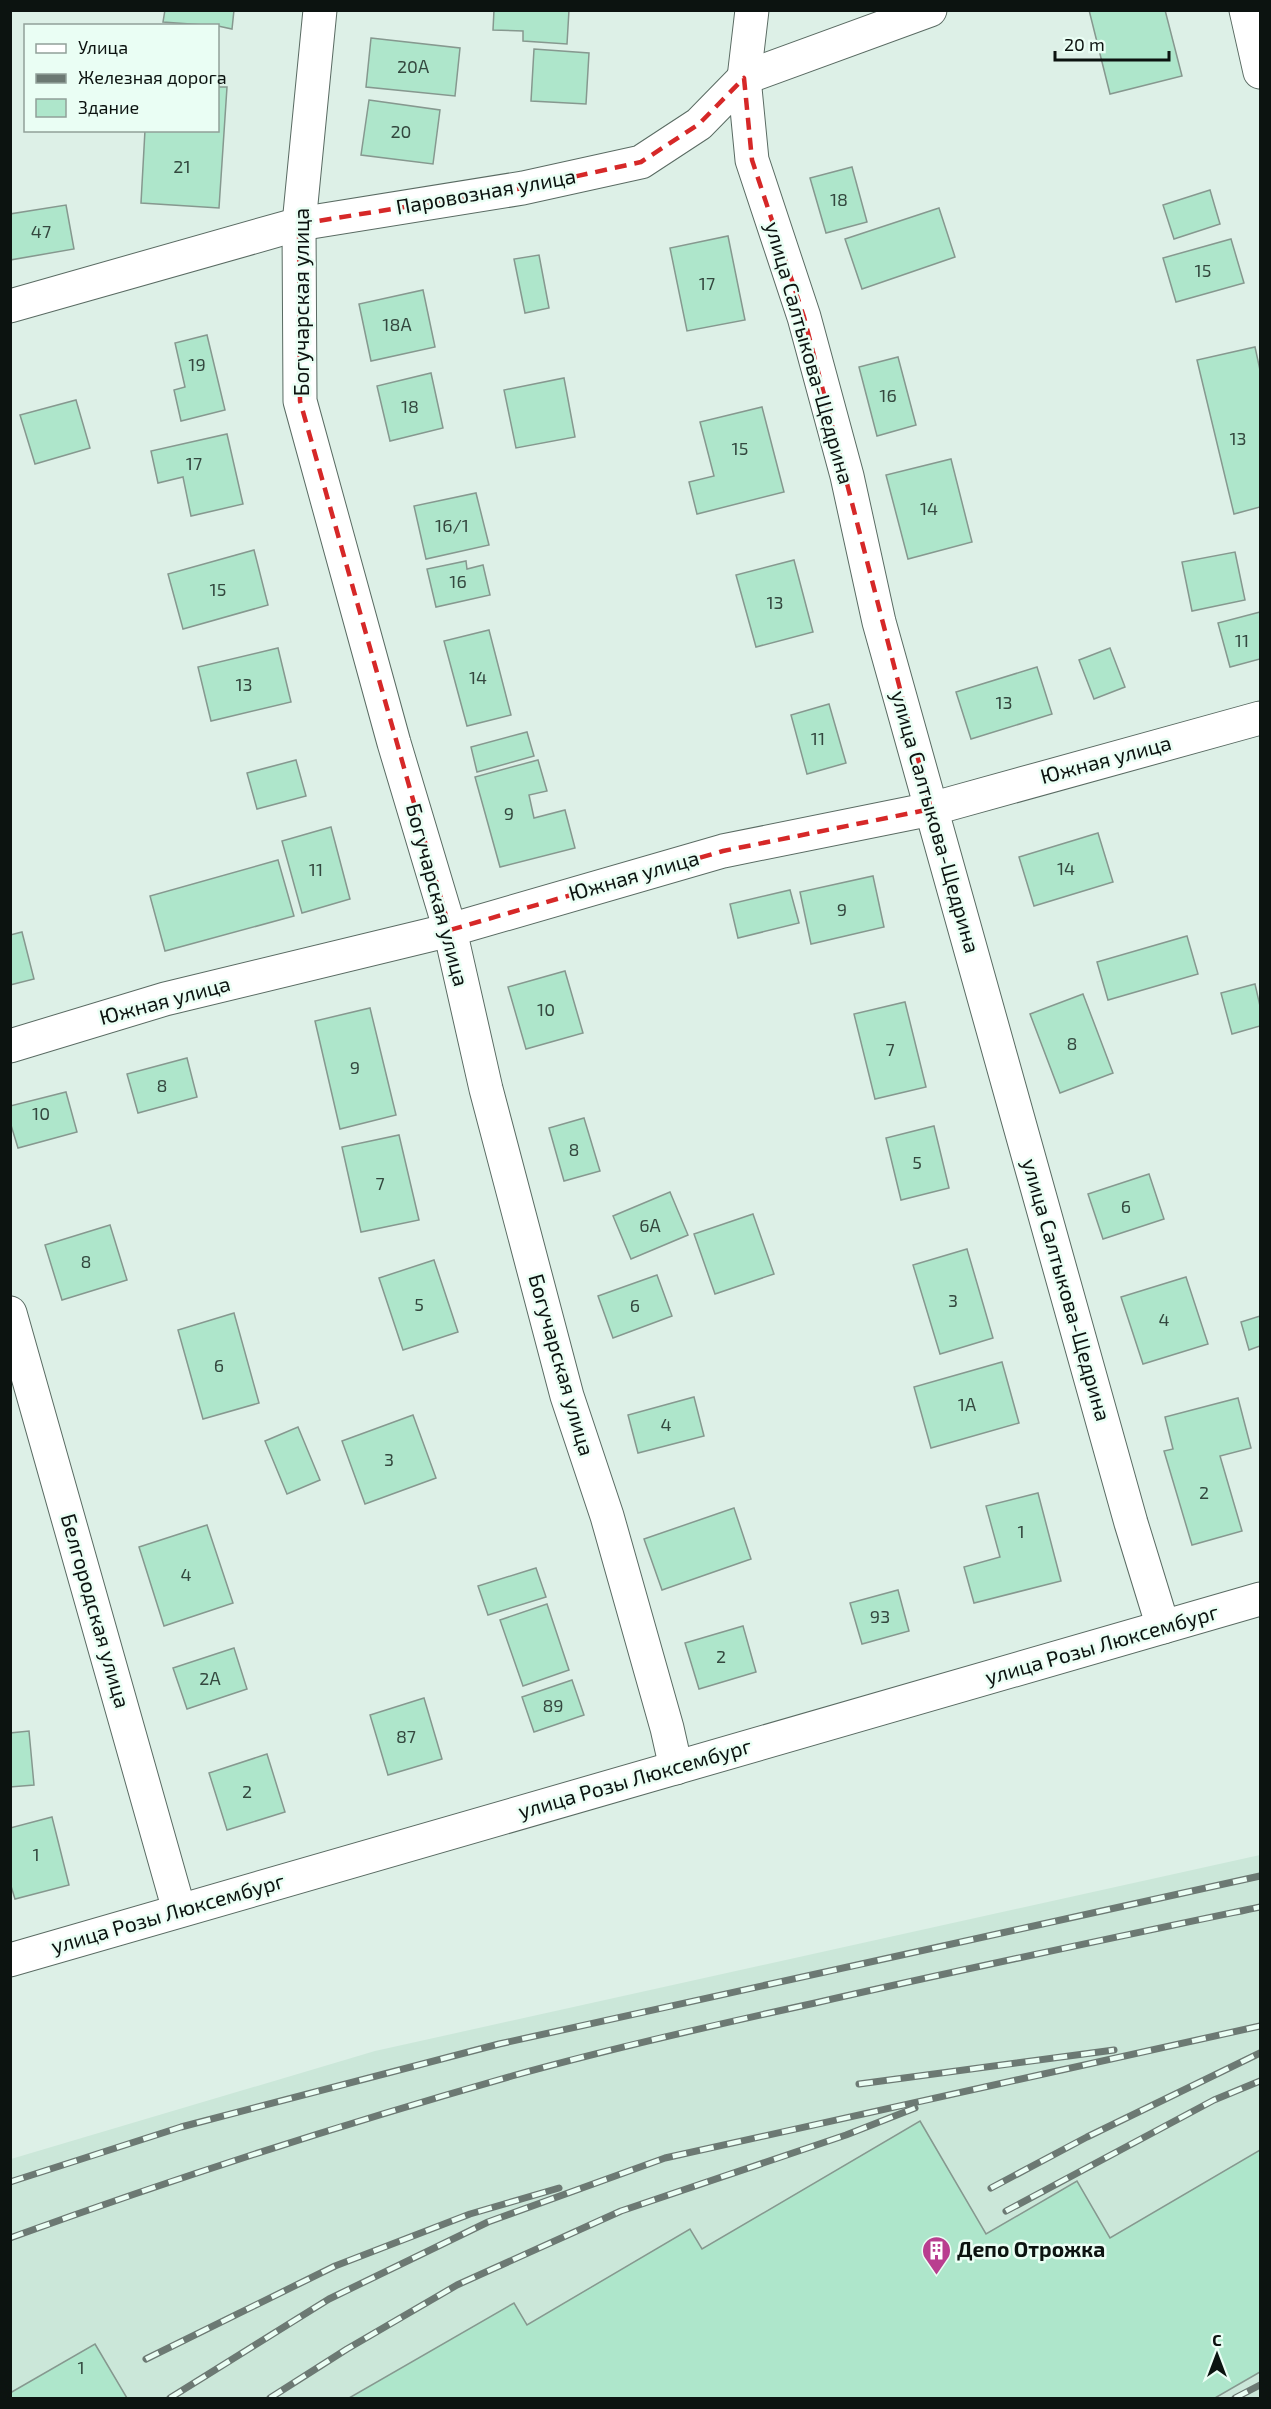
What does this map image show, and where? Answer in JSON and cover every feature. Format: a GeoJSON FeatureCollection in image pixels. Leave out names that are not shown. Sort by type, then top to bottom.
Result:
{"type":"FeatureCollection","features":[{"type":"Feature","properties":{"kind":"street","name":"Богучарская улица"},"geometry":{"type":"LineString","coordinates":[[320,10],[299,224],[300,401],[394,744],[450,930],[486,1089],[567,1396],[607,1516],[667,1728],[675,1767]]}},
{"type":"Feature","properties":{"kind":"street","name":"улица Салтыкова-Щедрина"},"geometry":{"type":"LineString","coordinates":[[752,10],[744,78],[752,160],[804,317],[847,476],[879,622],[1131,1523],[1163,1628]]}},
{"type":"Feature","properties":{"kind":"street","name":"Паровозная улица"},"geometry":{"type":"LineString","coordinates":[[10,306],[299,224],[523,188],[641,162],[699,124],[744,78],[930,10]]}},
{"type":"Feature","properties":{"kind":"street"},"geometry":{"type":"LineString","coordinates":[[1246,10],[1260,72]]}},
{"type":"Feature","properties":{"kind":"street","name":"Южная улица"},"geometry":{"type":"LineString","coordinates":[[10,1046],[165,999],[450,930],[723,851],[931,809],[1260,718]]}},
{"type":"Feature","properties":{"kind":"street","name":"Белгородская улица"},"geometry":{"type":"LineString","coordinates":[[10,1313],[179,1910]]}},
{"type":"Feature","properties":{"kind":"street","name":"улица Розы Люксембург"},"geometry":{"type":"LineString","coordinates":[[10,1960],[1260,1599]]}},
{"type":"Feature","properties":{"kind":"highlighted area"},"geometry":{"type":"Polygon","coordinates":[[[744,78],[752,160],[804,317],[931,809],[723,851],[450,930],[300,401],[299,224],[523,188],[641,162],[699,124],[744,78]]]}},
{"type":"Feature","properties":{"kind":"shaded area"},"geometry":{"type":"Polygon","coordinates":[[[1260,1855],[1260,2398],[11,2398],[11,2159],[375,2051],[1260,1855]]]}},
{"type":"Feature","properties":{"kind":"building"},"geometry":{"type":"Polygon","coordinates":[[[165,10],[234,10],[232,29],[219,26],[219,24],[163,22],[165,10]]]}},
{"type":"Feature","properties":{"kind":"building"},"geometry":{"type":"Polygon","coordinates":[[[494,10],[569,10],[567,44],[523,41],[523,31],[493,30],[494,10]]]}},
{"type":"Feature","properties":{"kind":"building"},"geometry":{"type":"Polygon","coordinates":[[[1089,10],[1165,10],[1182,76],[1110,94],[1089,10]]]}},
{"type":"Feature","properties":{"kind":"building"},"geometry":{"type":"Polygon","coordinates":[[[371,38],[460,48],[455,96],[366,87],[371,38]]]}},
{"type":"Feature","properties":{"kind":"building"},"geometry":{"type":"Polygon","coordinates":[[[534,49],[589,53],[586,104],[531,101],[534,49]]]}},
{"type":"Feature","properties":{"kind":"building"},"geometry":{"type":"Polygon","coordinates":[[[219,87],[227,87],[219,208],[141,203],[145,132],[219,132],[219,87]]]}},
{"type":"Feature","properties":{"kind":"building"},"geometry":{"type":"Polygon","coordinates":[[[369,100],[440,110],[433,164],[361,155],[369,100]]]}},
{"type":"Feature","properties":{"kind":"building"},"geometry":{"type":"Polygon","coordinates":[[[852,167],[867,222],[826,233],[810,178],[852,167]]]}},
{"type":"Feature","properties":{"kind":"building"},"geometry":{"type":"Polygon","coordinates":[[[1210,190],[1220,224],[1174,239],[1163,205],[1210,190]]]}},
{"type":"Feature","properties":{"kind":"building"},"geometry":{"type":"Polygon","coordinates":[[[66,205],[74,249],[10,260],[10,214],[66,205]]]}},
{"type":"Feature","properties":{"kind":"building"},"geometry":{"type":"Polygon","coordinates":[[[939,208],[955,257],[862,289],[845,239],[939,208]]]}},
{"type":"Feature","properties":{"kind":"building"},"geometry":{"type":"Polygon","coordinates":[[[728,236],[745,320],[687,331],[670,248],[728,236]]]}},
{"type":"Feature","properties":{"kind":"building"},"geometry":{"type":"Polygon","coordinates":[[[1231,239],[1244,283],[1176,302],[1163,258],[1231,239]]]}},
{"type":"Feature","properties":{"kind":"building"},"geometry":{"type":"Polygon","coordinates":[[[539,255],[549,308],[525,313],[514,259],[539,255]]]}},
{"type":"Feature","properties":{"kind":"building"},"geometry":{"type":"Polygon","coordinates":[[[423,290],[435,347],[371,361],[359,304],[423,290]]]}},
{"type":"Feature","properties":{"kind":"building"},"geometry":{"type":"Polygon","coordinates":[[[207,335],[225,410],[181,421],[174,390],[185,387],[175,343],[207,335]]]}},
{"type":"Feature","properties":{"kind":"building"},"geometry":{"type":"Polygon","coordinates":[[[1255,347],[1260,370],[1260,507],[1234,514],[1197,360],[1255,347]]]}},
{"type":"Feature","properties":{"kind":"building"},"geometry":{"type":"Polygon","coordinates":[[[898,357],[916,425],[877,436],[859,367],[898,357]]]}},
{"type":"Feature","properties":{"kind":"building"},"geometry":{"type":"Polygon","coordinates":[[[431,373],[443,428],[390,441],[377,386],[431,373]]]}},
{"type":"Feature","properties":{"kind":"building"},"geometry":{"type":"Polygon","coordinates":[[[564,378],[575,437],[516,448],[504,390],[564,378]]]}},
{"type":"Feature","properties":{"kind":"building"},"geometry":{"type":"Polygon","coordinates":[[[76,400],[90,448],[35,464],[20,415],[76,400]]]}},
{"type":"Feature","properties":{"kind":"building"},"geometry":{"type":"Polygon","coordinates":[[[762,407],[784,492],[697,514],[689,482],[714,476],[700,422],[762,407]]]}},
{"type":"Feature","properties":{"kind":"building"},"geometry":{"type":"Polygon","coordinates":[[[227,434],[243,504],[191,516],[183,477],[158,483],[151,451],[227,434]]]}},
{"type":"Feature","properties":{"kind":"building"},"geometry":{"type":"Polygon","coordinates":[[[951,459],[972,542],[908,559],[886,475],[951,459]]]}},
{"type":"Feature","properties":{"kind":"building"},"geometry":{"type":"Polygon","coordinates":[[[476,493],[489,545],[426,559],[414,506],[476,493]]]}},
{"type":"Feature","properties":{"kind":"building"},"geometry":{"type":"Polygon","coordinates":[[[254,550],[268,605],[183,629],[168,574],[254,550]]]}},
{"type":"Feature","properties":{"kind":"building"},"geometry":{"type":"Polygon","coordinates":[[[1235,552],[1245,600],[1192,611],[1182,562],[1235,552]]]}},
{"type":"Feature","properties":{"kind":"building"},"geometry":{"type":"Polygon","coordinates":[[[794,560],[813,632],[756,647],[736,575],[794,560]]]}},
{"type":"Feature","properties":{"kind":"building"},"geometry":{"type":"Polygon","coordinates":[[[466,561],[467,569],[483,565],[490,595],[436,607],[427,569],[466,561]]]}},
{"type":"Feature","properties":{"kind":"building"},"geometry":{"type":"Polygon","coordinates":[[[1260,612],[1260,659],[1230,667],[1218,623],[1260,612]]]}},
{"type":"Feature","properties":{"kind":"building"},"geometry":{"type":"Polygon","coordinates":[[[489,630],[511,715],[467,726],[444,641],[489,630]]]}},
{"type":"Feature","properties":{"kind":"building"},"geometry":{"type":"Polygon","coordinates":[[[278,648],[291,702],[211,721],[198,667],[278,648]]]}},
{"type":"Feature","properties":{"kind":"building"},"geometry":{"type":"Polygon","coordinates":[[[1110,648],[1125,687],[1094,699],[1079,660],[1110,648]]]}},
{"type":"Feature","properties":{"kind":"building"},"geometry":{"type":"Polygon","coordinates":[[[1037,667],[1052,714],[971,739],[956,692],[1037,667]]]}},
{"type":"Feature","properties":{"kind":"building"},"geometry":{"type":"Polygon","coordinates":[[[829,704],[846,763],[807,774],[791,715],[829,704]]]}},
{"type":"Feature","properties":{"kind":"building"},"geometry":{"type":"Polygon","coordinates":[[[527,732],[534,756],[477,772],[471,747],[527,732]]]}},
{"type":"Feature","properties":{"kind":"building"},"geometry":{"type":"Polygon","coordinates":[[[296,760],[306,796],[257,809],[247,773],[296,760]]]}},
{"type":"Feature","properties":{"kind":"building"},"geometry":{"type":"Polygon","coordinates":[[[538,760],[547,791],[529,795],[534,818],[565,810],[575,848],[500,867],[475,777],[538,760]]]}},
{"type":"Feature","properties":{"kind":"building"},"geometry":{"type":"Polygon","coordinates":[[[331,827],[350,899],[302,913],[282,841],[331,827]]]}},
{"type":"Feature","properties":{"kind":"building"},"geometry":{"type":"Polygon","coordinates":[[[1098,833],[1113,882],[1034,906],[1019,857],[1098,833]]]}},
{"type":"Feature","properties":{"kind":"building"},"geometry":{"type":"Polygon","coordinates":[[[278,860],[294,916],[165,951],[150,896],[278,860]]]}},
{"type":"Feature","properties":{"kind":"building"},"geometry":{"type":"Polygon","coordinates":[[[873,876],[884,927],[811,944],[800,892],[873,876]]]}},
{"type":"Feature","properties":{"kind":"building"},"geometry":{"type":"Polygon","coordinates":[[[790,890],[799,923],[738,938],[730,904],[790,890]]]}},
{"type":"Feature","properties":{"kind":"building"},"geometry":{"type":"Polygon","coordinates":[[[22,932],[34,979],[10,985],[10,935],[22,932]]]}},
{"type":"Feature","properties":{"kind":"building"},"geometry":{"type":"Polygon","coordinates":[[[1187,936],[1198,974],[1108,1000],[1097,962],[1187,936]]]}},
{"type":"Feature","properties":{"kind":"building"},"geometry":{"type":"Polygon","coordinates":[[[565,971],[583,1033],[526,1049],[508,987],[565,971]]]}},
{"type":"Feature","properties":{"kind":"building"},"geometry":{"type":"Polygon","coordinates":[[[1255,984],[1260,1006],[1260,1026],[1232,1034],[1221,993],[1255,984]]]}},
{"type":"Feature","properties":{"kind":"building"},"geometry":{"type":"Polygon","coordinates":[[[1083,994],[1113,1073],[1060,1093],[1030,1014],[1083,994]]]}},
{"type":"Feature","properties":{"kind":"building"},"geometry":{"type":"Polygon","coordinates":[[[905,1002],[926,1087],[875,1099],[854,1014],[905,1002]]]}},
{"type":"Feature","properties":{"kind":"building"},"geometry":{"type":"Polygon","coordinates":[[[370,1008],[396,1115],[340,1129],[315,1021],[370,1008]]]}},
{"type":"Feature","properties":{"kind":"building"},"geometry":{"type":"Polygon","coordinates":[[[187,1058],[197,1097],[138,1113],[127,1074],[187,1058]]]}},
{"type":"Feature","properties":{"kind":"building"},"geometry":{"type":"Polygon","coordinates":[[[66,1092],[77,1132],[18,1148],[10,1122],[10,1106],[66,1092]]]}},
{"type":"Feature","properties":{"kind":"building"},"geometry":{"type":"Polygon","coordinates":[[[584,1118],[600,1171],[564,1181],[549,1128],[584,1118]]]}},
{"type":"Feature","properties":{"kind":"building"},"geometry":{"type":"Polygon","coordinates":[[[934,1126],[949,1188],[901,1200],[886,1138],[934,1126]]]}},
{"type":"Feature","properties":{"kind":"building"},"geometry":{"type":"Polygon","coordinates":[[[399,1135],[419,1220],[361,1232],[342,1147],[399,1135]]]}},
{"type":"Feature","properties":{"kind":"building"},"geometry":{"type":"Polygon","coordinates":[[[1149,1174],[1164,1219],[1103,1239],[1088,1194],[1149,1174]]]}},
{"type":"Feature","properties":{"kind":"building"},"geometry":{"type":"Polygon","coordinates":[[[670,1192],[688,1235],[631,1259],[613,1216],[670,1192]]]}},
{"type":"Feature","properties":{"kind":"building"},"geometry":{"type":"Polygon","coordinates":[[[753,1214],[774,1274],[715,1294],[694,1234],[753,1214]]]}},
{"type":"Feature","properties":{"kind":"building"},"geometry":{"type":"Polygon","coordinates":[[[110,1225],[127,1280],[62,1300],[45,1245],[110,1225]]]}},
{"type":"Feature","properties":{"kind":"building"},"geometry":{"type":"Polygon","coordinates":[[[967,1249],[993,1338],[940,1354],[913,1265],[967,1249]]]}},
{"type":"Feature","properties":{"kind":"building"},"geometry":{"type":"Polygon","coordinates":[[[434,1260],[458,1332],[403,1350],[379,1278],[434,1260]]]}},
{"type":"Feature","properties":{"kind":"building"},"geometry":{"type":"Polygon","coordinates":[[[657,1275],[672,1316],[613,1338],[598,1296],[657,1275]]]}},
{"type":"Feature","properties":{"kind":"building"},"geometry":{"type":"Polygon","coordinates":[[[1186,1277],[1208,1344],[1143,1364],[1121,1297],[1186,1277]]]}},
{"type":"Feature","properties":{"kind":"building"},"geometry":{"type":"Polygon","coordinates":[[[234,1313],[259,1403],[203,1419],[178,1330],[234,1313]]]}},
{"type":"Feature","properties":{"kind":"building"},"geometry":{"type":"Polygon","coordinates":[[[1260,1316],[1260,1346],[1249,1350],[1241,1322],[1260,1316]]]}},
{"type":"Feature","properties":{"kind":"building"},"geometry":{"type":"Polygon","coordinates":[[[1002,1362],[1019,1423],[931,1448],[914,1387],[1002,1362]]]}},
{"type":"Feature","properties":{"kind":"building"},"geometry":{"type":"Polygon","coordinates":[[[694,1397],[704,1436],[638,1453],[628,1415],[694,1397]]]}},
{"type":"Feature","properties":{"kind":"building"},"geometry":{"type":"Polygon","coordinates":[[[1238,1398],[1251,1448],[1220,1456],[1242,1531],[1192,1545],[1164,1451],[1173,1449],[1165,1417],[1238,1398]]]}},
{"type":"Feature","properties":{"kind":"building"},"geometry":{"type":"Polygon","coordinates":[[[413,1415],[436,1478],[365,1504],[342,1441],[413,1415]]]}},
{"type":"Feature","properties":{"kind":"building"},"geometry":{"type":"Polygon","coordinates":[[[298,1427],[320,1480],[287,1494],[265,1441],[298,1427]]]}},
{"type":"Feature","properties":{"kind":"building"},"geometry":{"type":"Polygon","coordinates":[[[1038,1493],[1061,1581],[974,1603],[964,1567],[1000,1557],[986,1506],[1038,1493]]]}},
{"type":"Feature","properties":{"kind":"building"},"geometry":{"type":"Polygon","coordinates":[[[734,1508],[751,1559],[662,1590],[644,1539],[734,1508]]]}},
{"type":"Feature","properties":{"kind":"building"},"geometry":{"type":"Polygon","coordinates":[[[207,1525],[233,1603],[164,1626],[139,1547],[207,1525]]]}},
{"type":"Feature","properties":{"kind":"building"},"geometry":{"type":"Polygon","coordinates":[[[536,1568],[546,1597],[488,1615],[478,1586],[536,1568]]]}},
{"type":"Feature","properties":{"kind":"building"},"geometry":{"type":"Polygon","coordinates":[[[898,1590],[909,1631],[862,1644],[850,1603],[898,1590]]]}},
{"type":"Feature","properties":{"kind":"building"},"geometry":{"type":"Polygon","coordinates":[[[547,1604],[569,1670],[523,1686],[500,1620],[547,1604]]]}},
{"type":"Feature","properties":{"kind":"building"},"geometry":{"type":"Polygon","coordinates":[[[743,1626],[756,1672],[699,1689],[685,1643],[743,1626]]]}},
{"type":"Feature","properties":{"kind":"building"},"geometry":{"type":"Polygon","coordinates":[[[234,1648],[247,1689],[187,1709],[173,1668],[234,1648]]]}},
{"type":"Feature","properties":{"kind":"building"},"geometry":{"type":"Polygon","coordinates":[[[572,1680],[584,1715],[534,1732],[522,1697],[572,1680]]]}},
{"type":"Feature","properties":{"kind":"building"},"geometry":{"type":"Polygon","coordinates":[[[424,1698],[442,1759],[388,1775],[370,1715],[424,1698]]]}},
{"type":"Feature","properties":{"kind":"building"},"geometry":{"type":"Polygon","coordinates":[[[29,1731],[34,1785],[10,1787],[10,1733],[29,1731]]]}},
{"type":"Feature","properties":{"kind":"building"},"geometry":{"type":"Polygon","coordinates":[[[267,1754],[285,1812],[227,1830],[209,1773],[267,1754]]]}},
{"type":"Feature","properties":{"kind":"building"},"geometry":{"type":"Polygon","coordinates":[[[52,1817],[69,1885],[15,1899],[10,1883],[10,1828],[52,1817]]]}},
{"type":"Feature","properties":{"kind":"building","name":"Депо Отрожка"},"geometry":{"type":"Polygon","coordinates":[[[920,2121],[986,2234],[1077,2181],[1110,2238],[1260,2150],[1260,2372],[1215,2398],[349,2398],[514,2303],[527,2325],[690,2229],[702,2249],[920,2121]]]}},
{"type":"Feature","properties":{"kind":"building"},"geometry":{"type":"Polygon","coordinates":[[[95,2344],[127,2398],[10,2398],[10,2393],[95,2344]]]}},
{"type":"Feature","properties":{"kind":"railway"},"geometry":{"type":"LineString","coordinates":[[10,2182],[181,2127],[499,2044],[1260,1876]]}},
{"type":"Feature","properties":{"kind":"railway"},"geometry":{"type":"LineString","coordinates":[[10,2238],[260,2152],[449,2094],[625,2046],[982,1966],[1260,1907]]}},
{"type":"Feature","properties":{"kind":"railway"},"geometry":{"type":"LineString","coordinates":[[170,2398],[329,2299],[488,2222],[665,2158],[1260,2026]]}},
{"type":"Feature","properties":{"kind":"railway"},"geometry":{"type":"LineString","coordinates":[[859,2084],[1114,2050]]}},
{"type":"Feature","properties":{"kind":"railway"},"geometry":{"type":"LineString","coordinates":[[991,2188],[1087,2137],[1260,2053]]}},
{"type":"Feature","properties":{"kind":"railway"},"geometry":{"type":"LineString","coordinates":[[1006,2211],[1214,2100],[1260,2081]]}},
{"type":"Feature","properties":{"kind":"railway"},"geometry":{"type":"LineString","coordinates":[[270,2398],[347,2349],[457,2285],[621,2211],[846,2135],[915,2108]]}},
{"type":"Feature","properties":{"kind":"railway"},"geometry":{"type":"LineString","coordinates":[[146,2359],[335,2266],[470,2214],[559,2188]]}},
{"type":"Feature","properties":{"kind":"railway"},"geometry":{"type":"LineString","coordinates":[[1235,2398],[1260,2385]]}},
{"type":"Feature","properties":{"kind":"place","name":"Депо Отрожка"},"geometry":{"type":"Point","coordinates":[936,2276]}}]}
